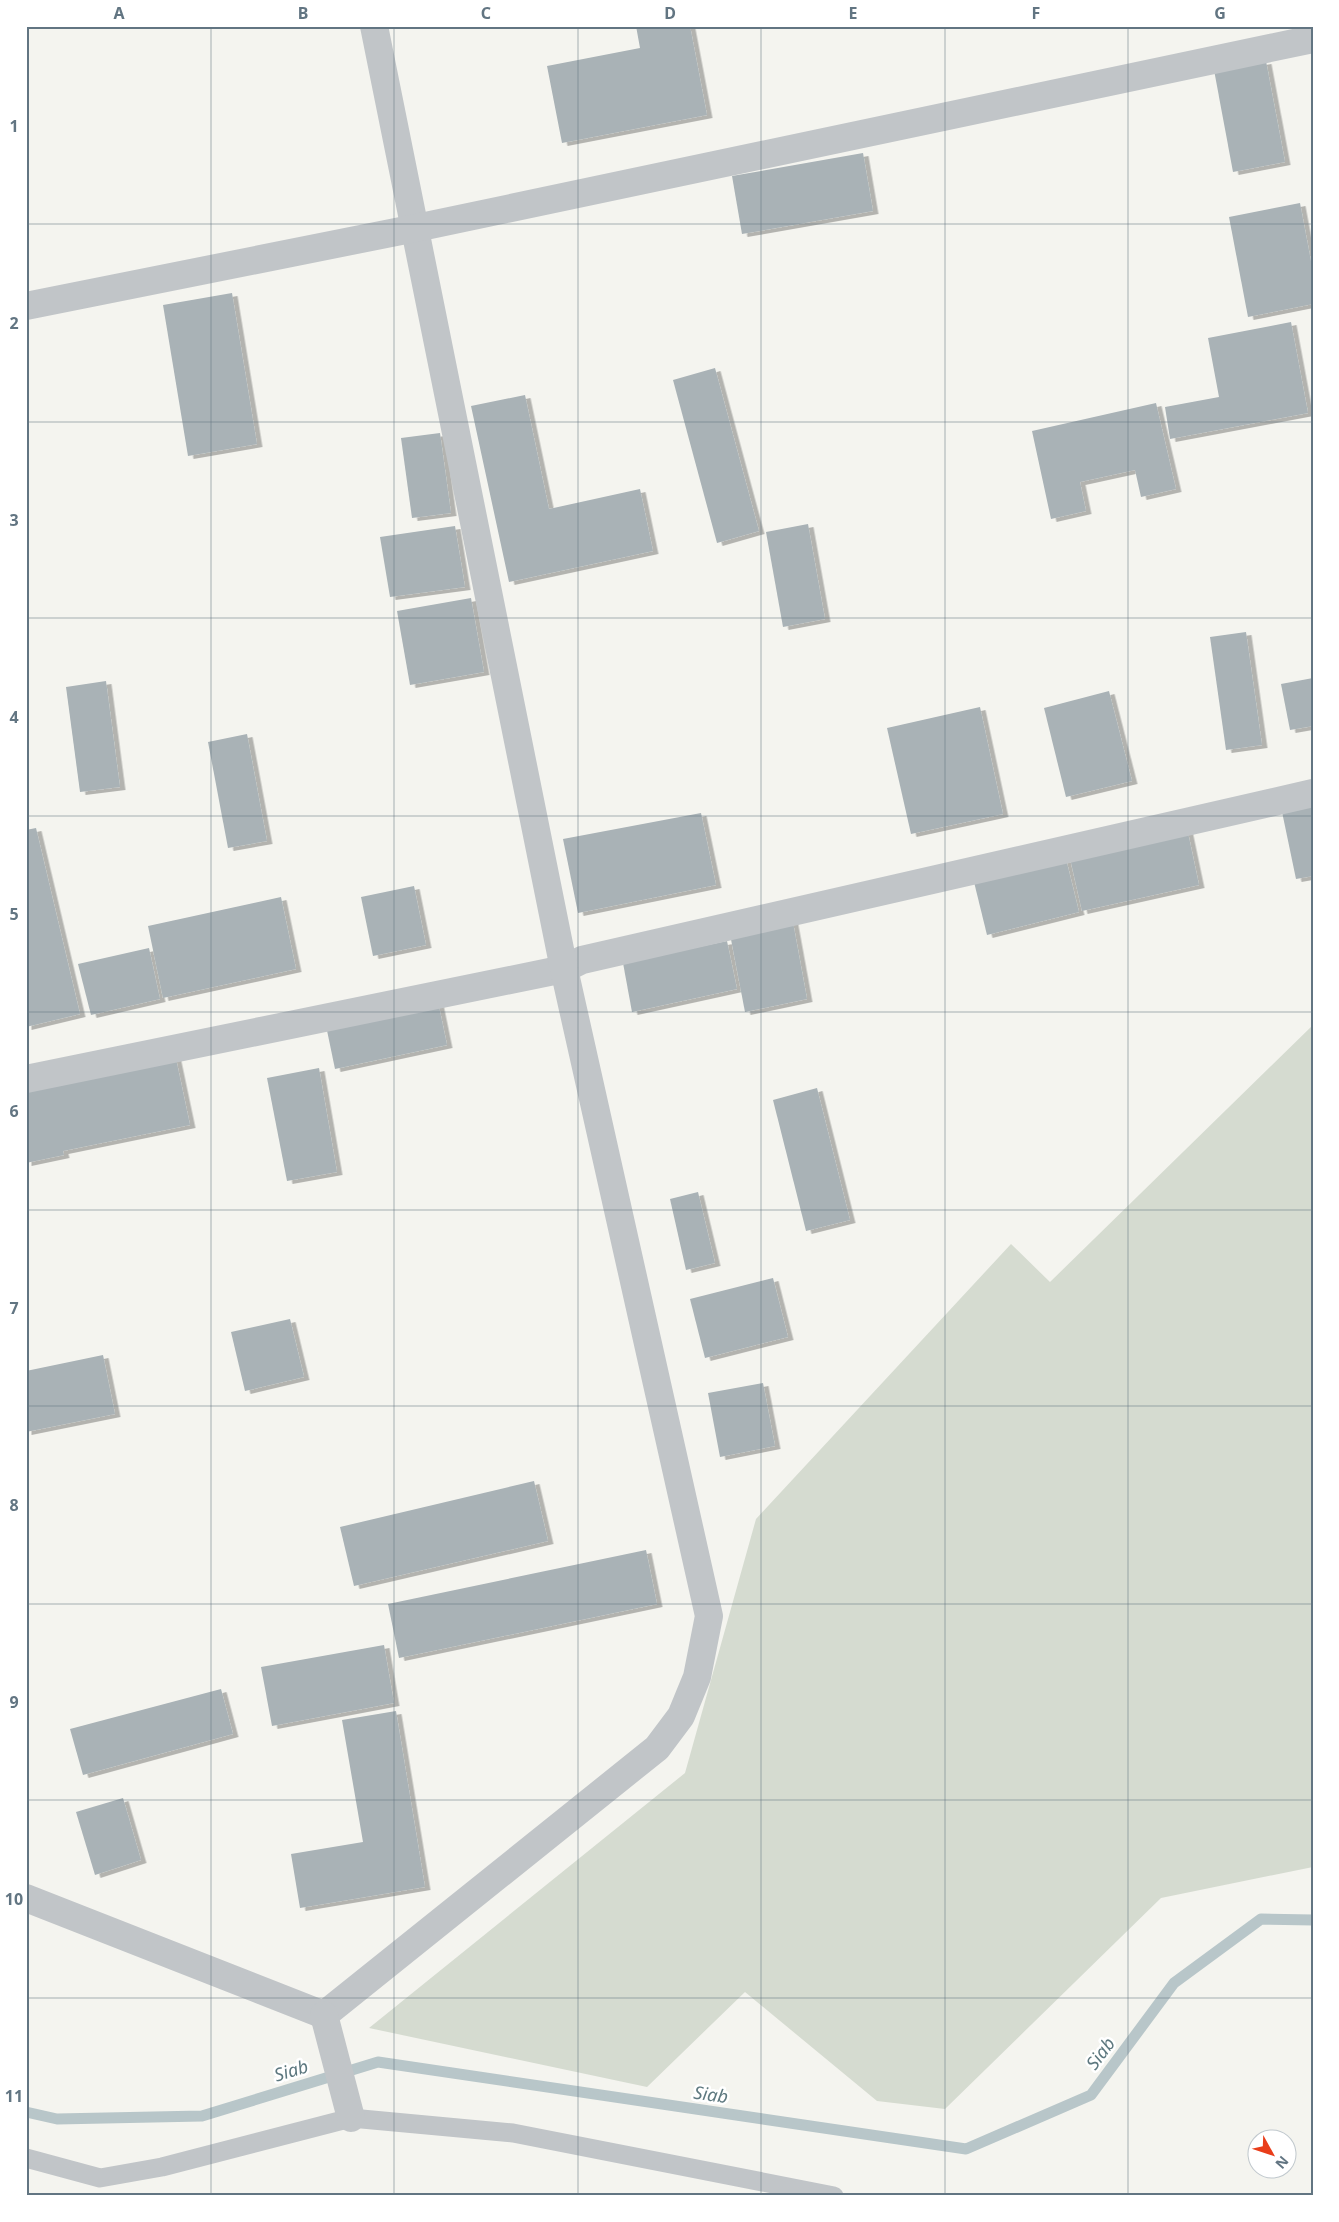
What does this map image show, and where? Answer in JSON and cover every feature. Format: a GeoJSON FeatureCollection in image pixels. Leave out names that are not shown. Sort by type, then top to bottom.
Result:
{"type":"FeatureCollection","features":[{"type":"Feature","properties":{"kind":"street"},"geometry":{"type":"LineString","coordinates":[[328,2027],[657,1748],[681,1716],[697,1677],[708,1616],[564,970],[374,26]]}},
{"type":"Feature","properties":{"kind":"street"},"geometry":{"type":"LineString","coordinates":[[26,306],[416,228],[1313,39]]}},
{"type":"Feature","properties":{"kind":"street"},"geometry":{"type":"LineString","coordinates":[[26,1079],[564,970],[582,960],[1313,793]]}},
{"type":"Feature","properties":{"kind":"street"},"geometry":{"type":"LineString","coordinates":[[26,1898],[328,2027]]}},
{"type":"Feature","properties":{"kind":"street"},"geometry":{"type":"LineString","coordinates":[[328,2027],[351,2118]]}},
{"type":"Feature","properties":{"kind":"lane"},"geometry":{"type":"LineString","coordinates":[[26,2158],[100,2178],[162,2168],[351,2118],[514,2133],[834,2196]]}},
{"type":"Feature","properties":{"kind":"shaded area"},"geometry":{"type":"Polygon","coordinates":[[[1313,1025],[1313,1867],[1161,1898],[945,2109],[877,2101],[745,1992],[647,2087],[369,2028],[685,1773],[756,1519],[1011,1244],[1050,1282],[1313,1025]]]}},
{"type":"Feature","properties":{"kind":"building"},"geometry":{"type":"Polygon","coordinates":[[[636,26],[690,26],[707,115],[562,143],[547,66],[640,48],[636,26]]]}},
{"type":"Feature","properties":{"kind":"building"},"geometry":{"type":"Polygon","coordinates":[[[1266,61],[1285,162],[1233,172],[1214,70],[1266,61]]]}},
{"type":"Feature","properties":{"kind":"building"},"geometry":{"type":"Polygon","coordinates":[[[863,153],[873,211],[742,234],[732,176],[863,153]]]}},
{"type":"Feature","properties":{"kind":"building"},"geometry":{"type":"Polygon","coordinates":[[[1300,203],[1313,272],[1313,304],[1248,317],[1229,217],[1300,203]]]}},
{"type":"Feature","properties":{"kind":"building"},"geometry":{"type":"Polygon","coordinates":[[[232,293],[257,444],[188,456],[163,305],[232,293]]]}},
{"type":"Feature","properties":{"kind":"building"},"geometry":{"type":"Polygon","coordinates":[[[1291,322],[1308,413],[1170,439],[1165,407],[1219,397],[1208,338],[1291,322]]]}},
{"type":"Feature","properties":{"kind":"building"},"geometry":{"type":"Polygon","coordinates":[[[715,368],[759,531],[717,543],[673,380],[715,368]]]}},
{"type":"Feature","properties":{"kind":"building"},"geometry":{"type":"Polygon","coordinates":[[[525,395],[549,509],[640,489],[653,551],[509,582],[471,406],[525,395]]]}},
{"type":"Feature","properties":{"kind":"building"},"geometry":{"type":"Polygon","coordinates":[[[1156,403],[1176,489],[1141,497],[1135,470],[1080,482],[1086,511],[1051,519],[1032,431],[1156,403]]]}},
{"type":"Feature","properties":{"kind":"building"},"geometry":{"type":"Polygon","coordinates":[[[440,433],[451,513],[412,518],[401,438],[440,433]]]}},
{"type":"Feature","properties":{"kind":"building"},"geometry":{"type":"Polygon","coordinates":[[[808,524],[825,619],[783,627],[766,532],[808,524]]]}},
{"type":"Feature","properties":{"kind":"building"},"geometry":{"type":"Polygon","coordinates":[[[455,526],[465,587],[390,597],[380,537],[455,526]]]}},
{"type":"Feature","properties":{"kind":"building"},"geometry":{"type":"Polygon","coordinates":[[[471,598],[484,672],[410,685],[397,611],[471,598]]]}},
{"type":"Feature","properties":{"kind":"building"},"geometry":{"type":"Polygon","coordinates":[[[1246,632],[1262,745],[1226,750],[1210,637],[1246,632]]]}},
{"type":"Feature","properties":{"kind":"building"},"geometry":{"type":"Polygon","coordinates":[[[1313,678],[1313,726],[1290,730],[1281,684],[1313,678]]]}},
{"type":"Feature","properties":{"kind":"building"},"geometry":{"type":"Polygon","coordinates":[[[106,681],[120,787],[80,792],[66,687],[106,681]]]}},
{"type":"Feature","properties":{"kind":"building"},"geometry":{"type":"Polygon","coordinates":[[[1109,691],[1132,781],[1066,797],[1044,708],[1109,691]]]}},
{"type":"Feature","properties":{"kind":"building"},"geometry":{"type":"Polygon","coordinates":[[[980,707],[1003,814],[911,834],[887,728],[980,707]]]}},
{"type":"Feature","properties":{"kind":"building"},"geometry":{"type":"Polygon","coordinates":[[[247,734],[267,841],[228,848],[208,742],[247,734]]]}},
{"type":"Feature","properties":{"kind":"building"},"geometry":{"type":"Polygon","coordinates":[[[1313,800],[1313,876],[1296,879],[1281,807],[1313,800]]]}},
{"type":"Feature","properties":{"kind":"building"},"geometry":{"type":"Polygon","coordinates":[[[701,813],[716,885],[578,913],[563,839],[701,813]]]}},
{"type":"Feature","properties":{"kind":"building"},"geometry":{"type":"Polygon","coordinates":[[[36,828],[80,1014],[26,1027],[26,830],[36,828]]]}},
{"type":"Feature","properties":{"kind":"building"},"geometry":{"type":"Polygon","coordinates":[[[1187,828],[1199,885],[1082,911],[1069,854],[1187,828]]]}},
{"type":"Feature","properties":{"kind":"building"},"geometry":{"type":"Polygon","coordinates":[[[1066,859],[1079,912],[987,935],[974,882],[1066,859]]]}},
{"type":"Feature","properties":{"kind":"building"},"geometry":{"type":"Polygon","coordinates":[[[414,886],[426,945],[373,956],[361,897],[414,886]]]}},
{"type":"Feature","properties":{"kind":"building"},"geometry":{"type":"Polygon","coordinates":[[[281,897],[296,969],[163,998],[148,926],[281,897]]]}},
{"type":"Feature","properties":{"kind":"building"},"geometry":{"type":"Polygon","coordinates":[[[792,917],[807,999],[745,1012],[729,929],[792,917]]]}},
{"type":"Feature","properties":{"kind":"building"},"geometry":{"type":"Polygon","coordinates":[[[727,941],[737,989],[632,1012],[623,963],[727,941]]]}},
{"type":"Feature","properties":{"kind":"building"},"geometry":{"type":"Polygon","coordinates":[[[149,948],[160,999],[91,1015],[78,964],[149,948]]]}},
{"type":"Feature","properties":{"kind":"building"},"geometry":{"type":"Polygon","coordinates":[[[436,992],[447,1045],[335,1069],[324,1016],[436,992]]]}},
{"type":"Feature","properties":{"kind":"building"},"geometry":{"type":"Polygon","coordinates":[[[175,1054],[190,1125],[63,1151],[64,1155],[26,1163],[26,1089],[175,1054]]]}},
{"type":"Feature","properties":{"kind":"building"},"geometry":{"type":"Polygon","coordinates":[[[319,1068],[337,1172],[287,1181],[267,1078],[319,1068]]]}},
{"type":"Feature","properties":{"kind":"building"},"geometry":{"type":"Polygon","coordinates":[[[817,1088],[850,1220],[806,1231],[773,1100],[817,1088]]]}},
{"type":"Feature","properties":{"kind":"building"},"geometry":{"type":"Polygon","coordinates":[[[698,1192],[715,1263],[686,1270],[670,1199],[698,1192]]]}},
{"type":"Feature","properties":{"kind":"building"},"geometry":{"type":"Polygon","coordinates":[[[773,1278],[788,1337],[705,1358],[690,1299],[773,1278]]]}},
{"type":"Feature","properties":{"kind":"building"},"geometry":{"type":"Polygon","coordinates":[[[290,1319],[304,1377],[245,1391],[231,1332],[290,1319]]]}},
{"type":"Feature","properties":{"kind":"building"},"geometry":{"type":"Polygon","coordinates":[[[103,1355],[115,1414],[26,1432],[26,1371],[103,1355]]]}},
{"type":"Feature","properties":{"kind":"building"},"geometry":{"type":"Polygon","coordinates":[[[763,1383],[775,1446],[720,1457],[708,1393],[763,1383]]]}},
{"type":"Feature","properties":{"kind":"building"},"geometry":{"type":"Polygon","coordinates":[[[534,1481],[548,1541],[354,1586],[340,1527],[534,1481]]]}},
{"type":"Feature","properties":{"kind":"building"},"geometry":{"type":"Polygon","coordinates":[[[646,1550],[657,1604],[399,1658],[388,1604],[646,1550]]]}},
{"type":"Feature","properties":{"kind":"building"},"geometry":{"type":"Polygon","coordinates":[[[384,1645],[394,1703],[272,1726],[261,1667],[384,1645]]]}},
{"type":"Feature","properties":{"kind":"building"},"geometry":{"type":"Polygon","coordinates":[[[221,1689],[233,1734],[83,1775],[70,1729],[221,1689]]]}},
{"type":"Feature","properties":{"kind":"building"},"geometry":{"type":"Polygon","coordinates":[[[396,1711],[425,1887],[300,1908],[291,1854],[363,1842],[342,1720],[396,1711]]]}},
{"type":"Feature","properties":{"kind":"building"},"geometry":{"type":"Polygon","coordinates":[[[123,1798],[141,1860],[95,1875],[76,1812],[123,1798]]]}},
{"type":"Feature","properties":{"kind":"waterway","name":"Siab"},"geometry":{"type":"LineString","coordinates":[[26,2112],[57,2119],[202,2116],[378,2062],[966,2149],[1091,2095],[1174,1983],[1261,1919],[1313,1920]]}}]}
